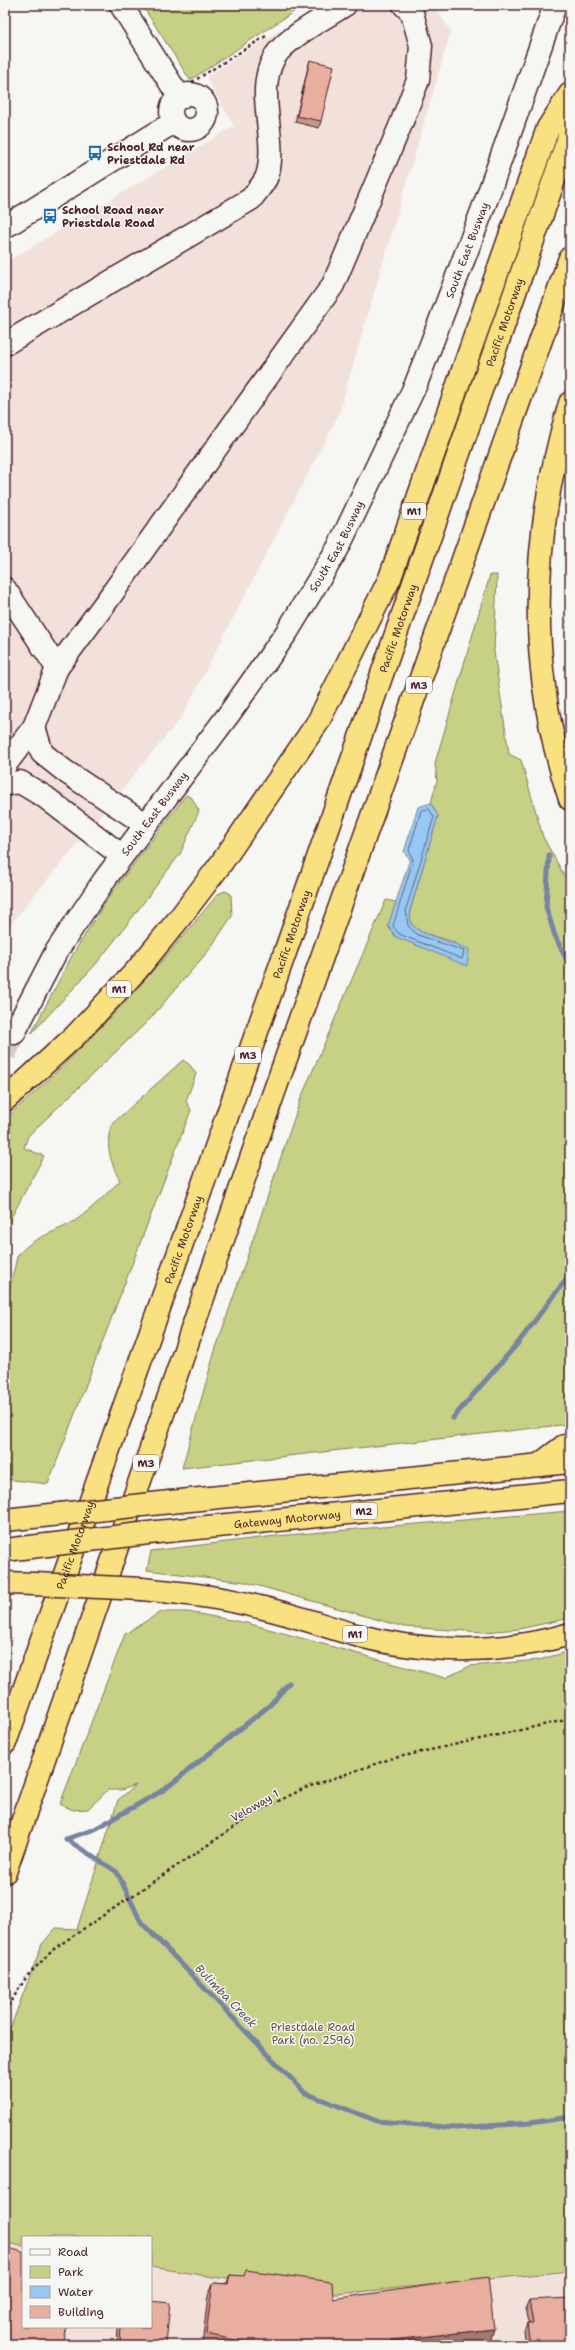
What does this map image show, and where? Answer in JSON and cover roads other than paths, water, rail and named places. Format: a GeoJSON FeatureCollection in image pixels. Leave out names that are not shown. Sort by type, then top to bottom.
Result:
{"type":"FeatureCollection","features":[{"type":"Feature","properties":{"kind":"highway","name":"M1"},"geometry":{"type":"LineString","coordinates":[[5,1100],[75,1036],[136,970],[178,920],[220,865],[318,722],[390,578],[548,128],[570,94]]}},
{"type":"Feature","properties":{"kind":"highway","name":"Pacific Motorway"},"geometry":{"type":"LineString","coordinates":[[5,1743],[338,801],[568,140],[570,124]]}},
{"type":"Feature","properties":{"kind":"highway","name":"M3"},"geometry":{"type":"LineString","coordinates":[[5,1872],[270,1105],[570,258]]}},
{"type":"Feature","properties":{"kind":"highway"},"geometry":{"type":"LineString","coordinates":[[570,403],[556,448],[546,498],[540,544],[538,613],[540,663],[550,732],[570,799]]}},
{"type":"Feature","properties":{"kind":"highway"},"geometry":{"type":"LineString","coordinates":[[539,1465],[564,1446],[570,1446]]}},
{"type":"Feature","properties":{"kind":"highway"},"geometry":{"type":"LineString","coordinates":[[5,1520],[570,1462]]}},
{"type":"Feature","properties":{"kind":"highway","name":"Gateway Motorway"},"geometry":{"type":"LineString","coordinates":[[5,1550],[157,1532],[570,1492]]}},
{"type":"Feature","properties":{"kind":"highway","name":"M1"},"geometry":{"type":"LineString","coordinates":[[5,1583],[142,1589],[221,1598],[260,1607],[352,1634],[427,1649],[465,1650],[505,1648],[542,1642],[570,1634]]}},
{"type":"Feature","properties":{"kind":"street"},"geometry":{"type":"LineString","coordinates":[[121,5],[178,95]]}},
{"type":"Feature","properties":{"kind":"street"},"geometry":{"type":"LineString","coordinates":[[5,344],[251,199],[267,177],[271,144],[266,88],[274,58],[292,39],[345,5]]}},
{"type":"Feature","properties":{"kind":"street","name":"South East Busway"},"geometry":{"type":"LineString","coordinates":[[14,1032],[56,952],[145,824],[287,632],[338,548],[371,483],[416,384],[490,190],[555,5]]}},
{"type":"Feature","properties":{"kind":"street"},"geometry":{"type":"LineString","coordinates":[[5,765],[34,727],[57,668],[333,285],[418,80],[421,46],[410,8]]}},
{"type":"Feature","properties":{"kind":"street"},"geometry":{"type":"LineString","coordinates":[[178,95],[191,95],[202,100],[206,106],[206,118],[199,127],[193,130],[181,128],[174,122],[172,107],[178,95]]}},
{"type":"Feature","properties":{"kind":"street"},"geometry":{"type":"LineString","coordinates":[[5,227],[174,122]]}},
{"type":"Feature","properties":{"kind":"street"},"geometry":{"type":"LineString","coordinates":[[5,589],[57,668]]}},
{"type":"Feature","properties":{"kind":"street"},"geometry":{"type":"LineString","coordinates":[[34,727],[42,753],[66,772],[145,824]]}},
{"type":"Feature","properties":{"kind":"street"},"geometry":{"type":"LineString","coordinates":[[5,784],[20,782],[45,797],[122,856]]}},
{"type":"Feature","properties":{"kind":"water"},"geometry":{"type":"Polygon","coordinates":[[[431,803],[438,816],[410,910],[411,924],[421,932],[469,949],[467,966],[396,937],[388,926],[410,859],[404,852],[418,807],[431,803]]]}},
{"type":"Feature","properties":{"kind":"waterway"},"geometry":{"type":"LineString","coordinates":[[549,855],[546,907],[555,936],[570,967]]}},
{"type":"Feature","properties":{"kind":"waterway"},"geometry":{"type":"LineString","coordinates":[[453,1418],[518,1343],[570,1274]]}},
{"type":"Feature","properties":{"kind":"waterway"},"geometry":{"type":"LineString","coordinates":[[66,1839],[95,1829],[165,1789],[270,1705],[289,1683]]}},
{"type":"Feature","properties":{"kind":"waterway","name":"Bulimba Creek"},"geometry":{"type":"LineString","coordinates":[[66,1839],[117,1872],[141,1922],[305,2093],[377,2121],[456,2128],[530,2123],[570,2117]]}},
{"type":"Feature","properties":{"kind":"tunnel"},"geometry":{"type":"LineString","coordinates":[[5,1055],[14,1033]]}},
{"type":"Feature","properties":{"kind":"place","name":"School Rd near Priestdale Rd"},"geometry":{"type":"Point","coordinates":[95,153]}},
{"type":"Feature","properties":{"kind":"place","name":"School Road near Priestdale Road"},"geometry":{"type":"Point","coordinates":[50,216]}},
{"type":"Feature","properties":{"kind":"park label","name":"Priestdale Road Park (no. 2596)"},"geometry":{"type":"Point","coordinates":[313,2033]}}]}
